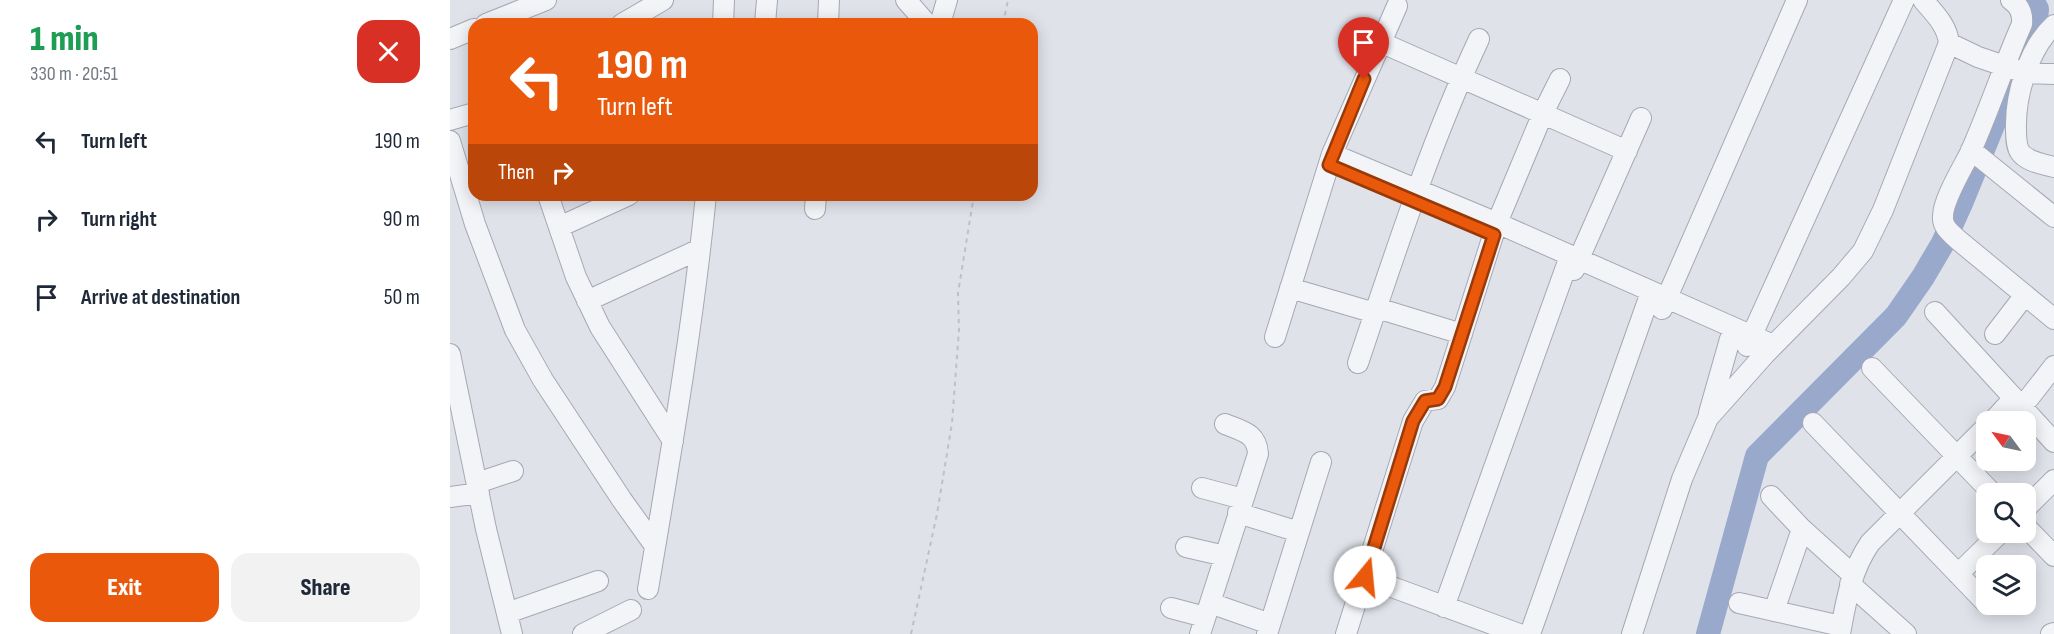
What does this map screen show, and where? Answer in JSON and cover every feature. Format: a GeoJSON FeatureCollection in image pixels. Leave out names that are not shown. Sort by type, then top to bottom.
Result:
{"type":"FeatureCollection","features":[{"type":"Feature","properties":{"kind":"street"},"geometry":{"type":"LineString","coordinates":[[501,18],[546,0]]}},
{"type":"Feature","properties":{"kind":"street"},"geometry":{"type":"LineString","coordinates":[[632,18],[663,0]]}},
{"type":"Feature","properties":{"kind":"street"},"geometry":{"type":"LineString","coordinates":[[723,18],[724,0]]}},
{"type":"Feature","properties":{"kind":"street"},"geometry":{"type":"LineString","coordinates":[[765,18],[766,0]]}},
{"type":"Feature","properties":{"kind":"street"},"geometry":{"type":"LineString","coordinates":[[828,18],[829,0]]}},
{"type":"Feature","properties":{"kind":"street"},"geometry":{"type":"LineString","coordinates":[[906,0],[922,18]]}},
{"type":"Feature","properties":{"kind":"street"},"geometry":{"type":"LineString","coordinates":[[942,18],[947,0]]}},
{"type":"Feature","properties":{"kind":"street"},"geometry":{"type":"LineString","coordinates":[[1530,634],[1656,301],[1797,0]]}},
{"type":"Feature","properties":{"kind":"street"},"geometry":{"type":"LineString","coordinates":[[1632,634],[1682,479],[1708,418],[1753,344],[1904,0]]}},
{"type":"Feature","properties":{"kind":"street"},"geometry":{"type":"LineString","coordinates":[[1708,418],[1753,344],[1841,277],[1863,251],[1883,210],[1949,43],[1948,33],[1942,23],[1923,0]]}},
{"type":"Feature","properties":{"kind":"street"},"geometry":{"type":"LineString","coordinates":[[2012,0],[2023,17],[2022,24],[2003,67],[1973,153],[1945,206],[1943,222],[1957,239],[2054,319]]}},
{"type":"Feature","properties":{"kind":"street"},"geometry":{"type":"LineString","coordinates":[[1275,337],[1330,160],[1397,6]]}},
{"type":"Feature","properties":{"kind":"street"},"geometry":{"type":"LineString","coordinates":[[2054,25],[2033,54],[2025,73],[2016,120],[2019,151],[2026,158],[2054,167]]}},
{"type":"Feature","properties":{"kind":"street"},"geometry":{"type":"LineString","coordinates":[[450,39],[468,32]]}},
{"type":"Feature","properties":{"kind":"street"},"geometry":{"type":"LineString","coordinates":[[1358,363],[1414,195],[1461,77],[1479,39]]}},
{"type":"Feature","properties":{"kind":"street"},"geometry":{"type":"LineString","coordinates":[[1380,42],[1627,151]]}},
{"type":"Feature","properties":{"kind":"street"},"geometry":{"type":"LineString","coordinates":[[1949,43],[2003,67],[2025,73],[2054,74]]}},
{"type":"Feature","properties":{"kind":"street"},"geometry":{"type":"LineString","coordinates":[[1346,634],[1413,421],[1425,401],[1438,399],[1442,394],[1496,229],[1543,113],[1560,79]]}},
{"type":"Feature","properties":{"kind":"street"},"geometry":{"type":"LineString","coordinates":[[450,120],[468,115]]}},
{"type":"Feature","properties":{"kind":"street"},"geometry":{"type":"LineString","coordinates":[[1444,608],[1572,263],[1641,118]]}},
{"type":"Feature","properties":{"kind":"street"},"geometry":{"type":"LineString","coordinates":[[450,141],[468,201]]}},
{"type":"Feature","properties":{"kind":"street"},"geometry":{"type":"LineString","coordinates":[[1973,153],[2054,217]]}},
{"type":"Feature","properties":{"kind":"street"},"geometry":{"type":"LineString","coordinates":[[1330,160],[1496,229],[1753,344]]}},
{"type":"Feature","properties":{"kind":"street"},"geometry":{"type":"LineString","coordinates":[[468,201],[515,330],[543,380],[655,546]]}},
{"type":"Feature","properties":{"kind":"street"},"geometry":{"type":"LineString","coordinates":[[550,201],[576,276],[600,327],[673,441]]}},
{"type":"Feature","properties":{"kind":"street"},"geometry":{"type":"LineString","coordinates":[[559,227],[616,201]]}},
{"type":"Feature","properties":{"kind":"street"},"geometry":{"type":"LineString","coordinates":[[648,589],[673,441],[705,201]]}},
{"type":"Feature","properties":{"kind":"street"},"geometry":{"type":"LineString","coordinates":[[587,301],[700,249]]}},
{"type":"Feature","properties":{"kind":"street"},"geometry":{"type":"LineString","coordinates":[[1290,288],[1462,334]]}},
{"type":"Feature","properties":{"kind":"street"},"geometry":{"type":"LineString","coordinates":[[1995,334],[2025,295]]}},
{"type":"Feature","properties":{"kind":"street"},"geometry":{"type":"LineString","coordinates":[[1935,312],[2021,398],[2054,442]]}},
{"type":"Feature","properties":{"kind":"street"},"geometry":{"type":"LineString","coordinates":[[450,355],[512,634]]}},
{"type":"Feature","properties":{"kind":"street"},"geometry":{"type":"LineString","coordinates":[[2005,411],[2054,366]]}},
{"type":"Feature","properties":{"kind":"street"},"geometry":{"type":"LineString","coordinates":[[1872,368],[1983,483]]}},
{"type":"Feature","properties":{"kind":"street"},"geometry":{"type":"LineString","coordinates":[[1813,423],[1976,593]]}},
{"type":"Feature","properties":{"kind":"street"},"geometry":{"type":"LineString","coordinates":[[1205,618],[1258,454],[1255,440],[1248,434],[1225,424]]}},
{"type":"Feature","properties":{"kind":"street"},"geometry":{"type":"LineString","coordinates":[[1739,603],[1841,630],[1851,579],[1870,543],[1976,438]]}},
{"type":"Feature","properties":{"kind":"street"},"geometry":{"type":"LineString","coordinates":[[1171,608],[1205,618],[1268,629],[1322,462]]}},
{"type":"Feature","properties":{"kind":"street"},"geometry":{"type":"LineString","coordinates":[[450,497],[478,488],[513,471]]}},
{"type":"Feature","properties":{"kind":"street"},"geometry":{"type":"LineString","coordinates":[[2036,497],[2054,480]]}},
{"type":"Feature","properties":{"kind":"street"},"geometry":{"type":"LineString","coordinates":[[1202,488],[1299,532]]}},
{"type":"Feature","properties":{"kind":"street"},"geometry":{"type":"LineString","coordinates":[[1771,496],[1906,634]]}},
{"type":"Feature","properties":{"kind":"street"},"geometry":{"type":"LineString","coordinates":[[1774,611],[1802,529]]}},
{"type":"Feature","properties":{"kind":"street"},"geometry":{"type":"LineString","coordinates":[[2036,537],[2054,556]]}},
{"type":"Feature","properties":{"kind":"street"},"geometry":{"type":"LineString","coordinates":[[1958,574],[1990,543]]}},
{"type":"Feature","properties":{"kind":"street"},"geometry":{"type":"LineString","coordinates":[[1186,547],[1225,556]]}},
{"type":"Feature","properties":{"kind":"street"},"geometry":{"type":"LineString","coordinates":[[1365,577],[1519,634]]}},
{"type":"Feature","properties":{"kind":"street"},"geometry":{"type":"LineString","coordinates":[[507,613],[598,581]]}},
{"type":"Feature","properties":{"kind":"street"},"geometry":{"type":"LineString","coordinates":[[584,634],[631,610]]}},
{"type":"Feature","properties":{"kind":"path"},"geometry":{"type":"LineString","coordinates":[[1004,18],[1008,0]]}},
{"type":"Feature","properties":{"kind":"path"},"geometry":{"type":"LineString","coordinates":[[911,634],[928,556],[952,423],[958,293],[973,201]]}},
{"type":"Feature","properties":{"kind":"waterway"},"geometry":{"type":"LineString","coordinates":[[1708,634],[1757,456],[1896,316],[1923,277],[1943,243],[1962,201],[2036,20],[2037,9],[2032,0]]}},
{"type":"Feature","properties":{"kind":"route"},"geometry":{"type":"LineString","coordinates":[[1364,79],[1329,165],[1494,235],[1442,394],[1438,399],[1425,401],[1413,421],[1365,577]]}}]}
